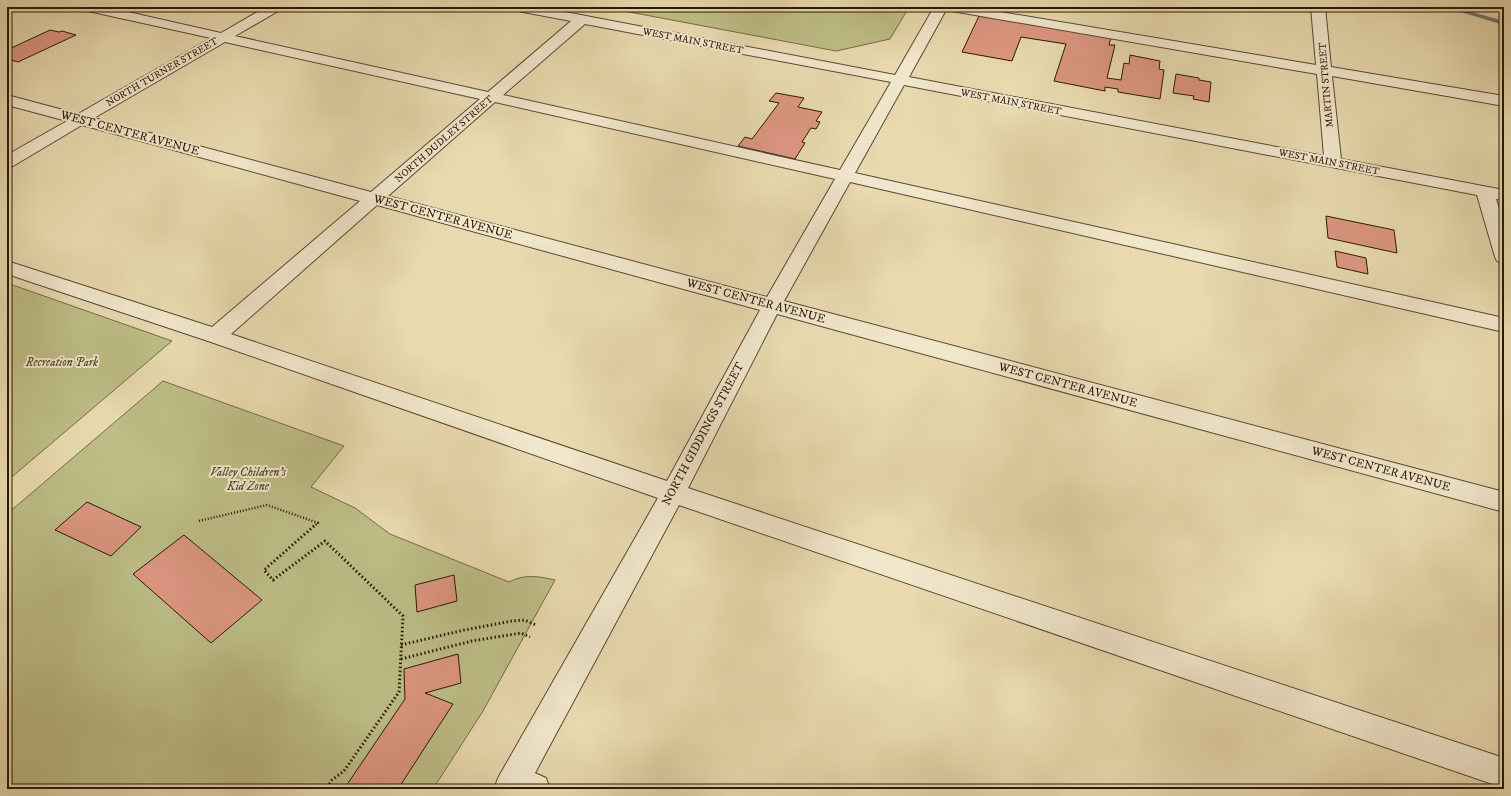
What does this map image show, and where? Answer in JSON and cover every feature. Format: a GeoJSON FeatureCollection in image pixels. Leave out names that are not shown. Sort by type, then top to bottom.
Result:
{"type":"FeatureCollection","features":[{"type":"Feature","properties":{"kind":"street"},"geometry":{"type":"LineString","coordinates":[[88,7],[1504,325]]}},
{"type":"Feature","properties":{"kind":"street","name":"NORTH TURNER STREET"},"geometry":{"type":"LineString","coordinates":[[7,162],[275,7]]}},
{"type":"Feature","properties":{"kind":"street","name":"WEST MAIN STREET"},"geometry":{"type":"LineString","coordinates":[[518,7],[1504,195]]}},
{"type":"Feature","properties":{"kind":"street","name":"NORTH GIDDINGS STREET"},"geometry":{"type":"LineString","coordinates":[[520,786],[772,305],[941,7]]}},
{"type":"Feature","properties":{"kind":"street"},"geometry":{"type":"LineString","coordinates":[[948,7],[1504,101]]}},
{"type":"Feature","properties":{"kind":"street","name":"MARTIN STREET"},"geometry":{"type":"LineString","coordinates":[[1318,7],[1333,162]]}},
{"type":"Feature","properties":{"kind":"street","name":"NORTH DUDLEY STREET"},"geometry":{"type":"LineString","coordinates":[[215,336],[582,19]]}},
{"type":"Feature","properties":{"kind":"street","name":"WEST CENTER AVENUE"},"geometry":{"type":"LineString","coordinates":[[7,100],[1504,502]]}},
{"type":"Feature","properties":{"kind":"street"},"geometry":{"type":"LineString","coordinates":[[1485,192],[1504,257]]}},
{"type":"Feature","properties":{"kind":"street"},"geometry":{"type":"LineString","coordinates":[[7,268],[215,336],[673,493],[1504,773]]}},
{"type":"Feature","properties":{"kind":"path"},"geometry":{"type":"LineString","coordinates":[[199,521],[266,505],[318,523],[264,570],[273,580],[325,541],[403,616],[399,692],[344,772],[332,780],[326,789]]}},
{"type":"Feature","properties":{"kind":"path"},"geometry":{"type":"LineString","coordinates":[[401,645],[464,630],[524,620],[536,625]]}},
{"type":"Feature","properties":{"kind":"path"},"geometry":{"type":"LineString","coordinates":[[401,659],[432,650],[521,633],[530,637]]}},
{"type":"Feature","properties":{"kind":"green space"},"geometry":{"type":"Polygon","coordinates":[[[603,7],[909,7],[890,39],[836,51],[603,7]]]}},
{"type":"Feature","properties":{"kind":"green space","name":"Recreation Park"},"geometry":{"type":"Polygon","coordinates":[[[7,283],[172,341],[7,481],[7,283]]]}},
{"type":"Feature","properties":{"kind":"green space","name":"Valley Children's Kid Zone"},"geometry":{"type":"Polygon","coordinates":[[[163,381],[344,446],[311,487],[355,508],[390,534],[509,582],[515,579],[531,576],[555,580],[483,711],[433,789],[7,789],[7,514],[163,381]]]}},
{"type":"Feature","properties":{"kind":"building"},"geometry":{"type":"Polygon","coordinates":[[[979,16],[1111,37],[1109,45],[1115,45],[1107,78],[1121,80],[1124,63],[1129,64],[1130,55],[1160,61],[1159,69],[1164,70],[1160,99],[1118,92],[1118,89],[1105,87],[1105,91],[1054,81],[1066,44],[1021,37],[1012,61],[962,52],[979,16]]]}},
{"type":"Feature","properties":{"kind":"building"},"geometry":{"type":"Polygon","coordinates":[[[50,30],[59,32],[62,31],[76,35],[18,62],[7,59],[7,50],[50,30]]]}},
{"type":"Feature","properties":{"kind":"building"},"geometry":{"type":"Polygon","coordinates":[[[1176,74],[1199,78],[1199,80],[1211,82],[1209,102],[1193,99],[1194,96],[1173,93],[1176,74]]]}},
{"type":"Feature","properties":{"kind":"building"},"geometry":{"type":"Polygon","coordinates":[[[776,93],[804,98],[798,107],[822,112],[816,121],[820,122],[816,129],[811,128],[802,142],[805,143],[795,159],[738,146],[745,137],[752,139],[779,103],[769,101],[776,93]]]}},
{"type":"Feature","properties":{"kind":"building"},"geometry":{"type":"Polygon","coordinates":[[[1326,216],[1394,230],[1397,253],[1328,238],[1326,216]]]}},
{"type":"Feature","properties":{"kind":"building"},"geometry":{"type":"Polygon","coordinates":[[[1335,251],[1366,258],[1368,274],[1337,267],[1335,251]]]}},
{"type":"Feature","properties":{"kind":"building"},"geometry":{"type":"Polygon","coordinates":[[[87,502],[141,527],[111,556],[55,530],[87,502]]]}},
{"type":"Feature","properties":{"kind":"building"},"geometry":{"type":"Polygon","coordinates":[[[184,535],[262,600],[211,643],[133,574],[184,535]]]}},
{"type":"Feature","properties":{"kind":"building"},"geometry":{"type":"Polygon","coordinates":[[[454,575],[457,601],[417,612],[415,585],[454,575]]]}},
{"type":"Feature","properties":{"kind":"building"},"geometry":{"type":"Polygon","coordinates":[[[458,654],[461,683],[425,693],[453,704],[398,789],[344,789],[405,699],[404,669],[458,654]]]}},
{"type":"Feature","properties":{"kind":"waterway"},"geometry":{"type":"LineString","coordinates":[[1447,7],[1504,23]]}}]}
